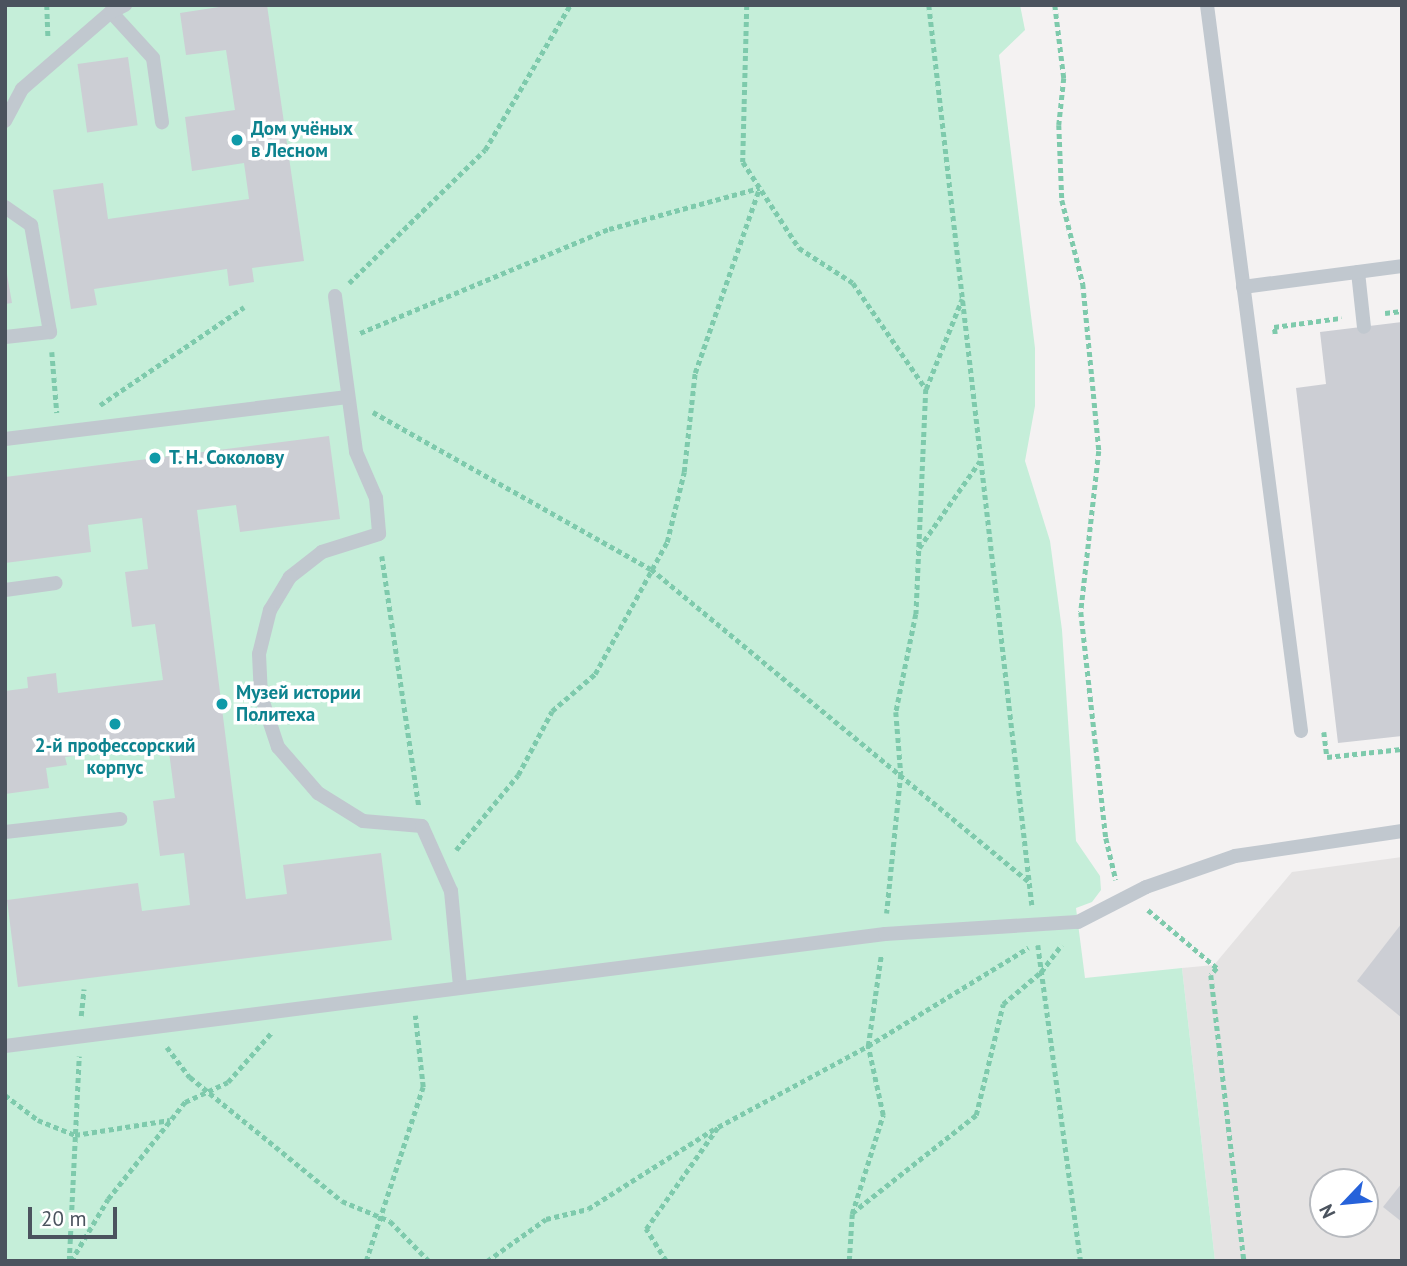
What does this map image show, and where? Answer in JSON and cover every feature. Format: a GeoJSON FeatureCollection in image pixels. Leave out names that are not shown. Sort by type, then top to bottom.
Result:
{"type":"FeatureCollection","features":[{"type":"Feature","properties":{"kind":"lane"},"geometry":{"type":"LineString","coordinates":[[5,121],[22,89],[111,12],[125,5]]}},
{"type":"Feature","properties":{"kind":"lane"},"geometry":{"type":"LineString","coordinates":[[1207,5],[1301,732]]}},
{"type":"Feature","properties":{"kind":"lane"},"geometry":{"type":"LineString","coordinates":[[111,12],[153,58],[162,122]]}},
{"type":"Feature","properties":{"kind":"lane"},"geometry":{"type":"LineString","coordinates":[[5,207],[31,225],[50,332],[5,337]]}},
{"type":"Feature","properties":{"kind":"lane"},"geometry":{"type":"LineString","coordinates":[[1243,287],[1402,266]]}},
{"type":"Feature","properties":{"kind":"lane"},"geometry":{"type":"LineString","coordinates":[[1358,272],[1364,321]]}},
{"type":"Feature","properties":{"kind":"lane"},"geometry":{"type":"LineString","coordinates":[[335,296],[356,452],[376,498],[379,534],[322,552],[290,577],[267,621],[259,654],[261,696],[278,747],[318,793],[363,821],[422,826],[443,865],[451,891],[460,986]]}},
{"type":"Feature","properties":{"kind":"lane"},"geometry":{"type":"LineString","coordinates":[[5,439],[347,397]]}},
{"type":"Feature","properties":{"kind":"lane"},"geometry":{"type":"LineString","coordinates":[[5,590],[56,583]]}},
{"type":"Feature","properties":{"kind":"lane"},"geometry":{"type":"LineString","coordinates":[[5,832],[120,819]]}},
{"type":"Feature","properties":{"kind":"lane"},"geometry":{"type":"LineString","coordinates":[[5,1046],[885,934],[1077,922],[1129,894],[1235,856],[1278,846],[1402,831]]}},
{"type":"Feature","properties":{"kind":"path"},"geometry":{"type":"LineString","coordinates":[[335,296],[485,150],[570,5]]}},
{"type":"Feature","properties":{"kind":"path"},"geometry":{"type":"LineString","coordinates":[[747,5],[743,162],[799,248],[853,283],[926,389]]}},
{"type":"Feature","properties":{"kind":"path"},"geometry":{"type":"LineString","coordinates":[[929,5],[1034,924],[1081,1261]]}},
{"type":"Feature","properties":{"kind":"path"},"geometry":{"type":"LineString","coordinates":[[1055,5],[1064,78],[1059,125],[1062,200],[1083,284],[1100,451],[1081,612],[1106,838],[1113,876],[1129,894],[1217,968],[1211,975],[1244,1261]]}},
{"type":"Feature","properties":{"kind":"path"},"geometry":{"type":"LineString","coordinates":[[341,341],[608,229],[760,188]]}},
{"type":"Feature","properties":{"kind":"path"},"geometry":{"type":"LineString","coordinates":[[443,865],[518,775],[552,711],[595,674],[667,542],[684,472],[695,373],[760,188]]}},
{"type":"Feature","properties":{"kind":"path"},"geometry":{"type":"LineString","coordinates":[[849,1261],[852,1214],[883,1115],[868,1046],[885,934],[901,774],[896,712],[916,614],[926,389],[962,299]]}},
{"type":"Feature","properties":{"kind":"path"},"geometry":{"type":"LineString","coordinates":[[94,409],[244,307]]}},
{"type":"Feature","properties":{"kind":"path"},"geometry":{"type":"LineString","coordinates":[[1275,341],[1274,327],[1364,321],[1402,311]]}},
{"type":"Feature","properties":{"kind":"path"},"geometry":{"type":"LineString","coordinates":[[50,332],[59,432]]}},
{"type":"Feature","properties":{"kind":"path"},"geometry":{"type":"LineString","coordinates":[[347,397],[652,569],[1030,882]]}},
{"type":"Feature","properties":{"kind":"path"},"geometry":{"type":"LineString","coordinates":[[918,548],[981,460]]}},
{"type":"Feature","properties":{"kind":"path"},"geometry":{"type":"LineString","coordinates":[[379,534],[422,826]]}},
{"type":"Feature","properties":{"kind":"path"},"geometry":{"type":"LineString","coordinates":[[1324,730],[1327,757],[1402,749]]}},
{"type":"Feature","properties":{"kind":"path"},"geometry":{"type":"LineString","coordinates":[[852,1214],[976,1115],[1003,1004],[1041,972],[1077,922]]}},
{"type":"Feature","properties":{"kind":"path"},"geometry":{"type":"LineString","coordinates":[[487,1261],[546,1219],[588,1209],[718,1127],[868,1046],[1038,942]]}},
{"type":"Feature","properties":{"kind":"path"},"geometry":{"type":"LineString","coordinates":[[70,1261],[83,989]]}},
{"type":"Feature","properties":{"kind":"path"},"geometry":{"type":"LineString","coordinates":[[366,1261],[424,1087],[412,994]]}},
{"type":"Feature","properties":{"kind":"path"},"geometry":{"type":"LineString","coordinates":[[70,1261],[108,1199],[185,1102],[228,1082],[293,1009]]}},
{"type":"Feature","properties":{"kind":"path"},"geometry":{"type":"LineString","coordinates":[[152,1027],[190,1077],[342,1201],[380,1217],[429,1261]]}},
{"type":"Feature","properties":{"kind":"path"},"geometry":{"type":"LineString","coordinates":[[5,1095],[38,1120],[75,1135],[170,1120]]}},
{"type":"Feature","properties":{"kind":"path"},"geometry":{"type":"LineString","coordinates":[[666,1261],[646,1228],[718,1127]]}},
{"type":"Feature","properties":{"kind":"shaded area"},"geometry":{"type":"Polygon","coordinates":[[[1402,857],[1402,1261],[1215,1261],[1182,968],[1214,965],[1292,872],[1402,857]]]}},
{"type":"Feature","properties":{"kind":"green space"},"geometry":{"type":"Polygon","coordinates":[[[5,5],[1020,5],[1025,30],[999,55],[1035,348],[1035,406],[1025,461],[1050,541],[1062,630],[1076,841],[1100,876],[1101,890],[1092,902],[1076,908],[1085,978],[1182,968],[1215,1261],[5,1261],[5,5]]]}},
{"type":"Feature","properties":{"kind":"building","name":"Дом учёных в Лесном"},"geometry":{"type":"Polygon","coordinates":[[[232,5],[267,5],[304,261],[252,268],[254,282],[229,286],[227,269],[94,289],[97,305],[71,309],[53,190],[103,183],[108,219],[249,199],[244,163],[192,171],[185,117],[235,110],[226,50],[186,55],[180,13],[232,5]]]}},
{"type":"Feature","properties":{"kind":"building"},"geometry":{"type":"Polygon","coordinates":[[[128,57],[138,125],[87,132],[77,64],[128,57]]]}},
{"type":"Feature","properties":{"kind":"building"},"geometry":{"type":"Polygon","coordinates":[[[5,263],[12,303],[5,304],[5,263]]]}},
{"type":"Feature","properties":{"kind":"building"},"geometry":{"type":"Polygon","coordinates":[[[1402,322],[1402,736],[1338,743],[1296,388],[1326,384],[1320,332],[1402,322]]]}},
{"type":"Feature","properties":{"kind":"building","name":"2-й профессорский корпус"},"geometry":{"type":"Polygon","coordinates":[[[329,436],[340,519],[240,532],[236,505],[197,510],[246,899],[287,894],[283,865],[381,853],[392,940],[18,987],[7,900],[138,883],[142,911],[190,905],[184,853],[160,856],[153,801],[175,798],[168,744],[65,757],[67,765],[46,768],[49,788],[5,794],[5,691],[28,688],[27,677],[56,673],[58,693],[163,680],[155,624],[132,627],[125,572],[148,569],[142,518],[88,525],[91,552],[5,563],[5,477],[329,436]]]}},
{"type":"Feature","properties":{"kind":"building"},"geometry":{"type":"Polygon","coordinates":[[[1402,923],[1402,1018],[1357,981],[1402,923]]]}},
{"type":"Feature","properties":{"kind":"building"},"geometry":{"type":"Polygon","coordinates":[[[1402,1183],[1402,1222],[1383,1207],[1402,1183]]]}},
{"type":"Feature","properties":{"kind":"place","name":"Дом учёных в Лесном"},"geometry":{"type":"Point","coordinates":[237,140]}},
{"type":"Feature","properties":{"kind":"place","name":"Т. Н. Соколову"},"geometry":{"type":"Point","coordinates":[155,458]}},
{"type":"Feature","properties":{"kind":"place","name":"Музей истории Политеха"},"geometry":{"type":"Point","coordinates":[222,704]}},
{"type":"Feature","properties":{"kind":"place","name":"2-й профессорский корпус"},"geometry":{"type":"Point","coordinates":[115,724]}}]}
